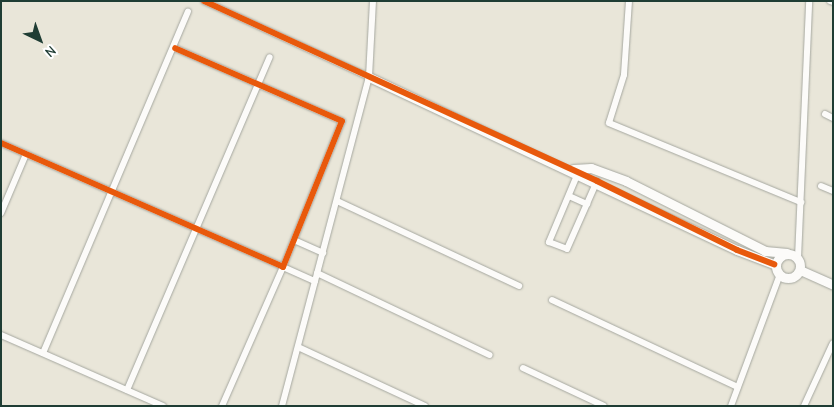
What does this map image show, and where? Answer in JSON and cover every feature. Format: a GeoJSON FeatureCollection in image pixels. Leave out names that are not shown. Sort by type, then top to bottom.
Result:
{"type":"FeatureCollection","features":[{"type":"Feature","properties":{"kind":"street"},"geometry":{"type":"LineString","coordinates":[[204,1],[597,181],[737,250],[774,264],[780,274]]}},
{"type":"Feature","properties":{"kind":"street"},"geometry":{"type":"LineString","coordinates":[[282,406],[369,77],[373,1]]}},
{"type":"Feature","properties":{"kind":"street"},"geometry":{"type":"LineString","coordinates":[[629,1],[624,74],[609,123],[801,202]]}},
{"type":"Feature","properties":{"kind":"street"},"geometry":{"type":"LineString","coordinates":[[798,258],[809,1]]}},
{"type":"Feature","properties":{"kind":"street"},"geometry":{"type":"LineString","coordinates":[[43,353],[175,48],[188,12]]}},
{"type":"Feature","properties":{"kind":"street"},"geometry":{"type":"LineString","coordinates":[[175,48],[342,121],[283,267],[222,406]]}},
{"type":"Feature","properties":{"kind":"street"},"geometry":{"type":"LineString","coordinates":[[127,390],[270,57]]}},
{"type":"Feature","properties":{"kind":"street"},"geometry":{"type":"LineString","coordinates":[[825,114],[833,118]]}},
{"type":"Feature","properties":{"kind":"street"},"geometry":{"type":"LineString","coordinates":[[1,143],[315,281]]}},
{"type":"Feature","properties":{"kind":"street"},"geometry":{"type":"LineString","coordinates":[[1,213],[26,154]]}},
{"type":"Feature","properties":{"kind":"street"},"geometry":{"type":"LineString","coordinates":[[574,171],[591,168],[626,180],[765,251],[786,253],[798,258],[802,263],[800,270],[793,276],[780,274]]}},
{"type":"Feature","properties":{"kind":"street"},"geometry":{"type":"LineString","coordinates":[[574,171],[569,196],[549,242],[567,249],[597,181]]}},
{"type":"Feature","properties":{"kind":"street"},"geometry":{"type":"LineString","coordinates":[[821,186],[833,191]]}},
{"type":"Feature","properties":{"kind":"street"},"geometry":{"type":"LineString","coordinates":[[569,196],[587,204]]}},
{"type":"Feature","properties":{"kind":"street"},"geometry":{"type":"LineString","coordinates":[[337,201],[519,286]]}},
{"type":"Feature","properties":{"kind":"street"},"geometry":{"type":"LineString","coordinates":[[294,240],[323,253]]}},
{"type":"Feature","properties":{"kind":"street"},"geometry":{"type":"LineString","coordinates":[[774,264],[786,253]]}},
{"type":"Feature","properties":{"kind":"street"},"geometry":{"type":"LineString","coordinates":[[800,270],[833,285]]}},
{"type":"Feature","properties":{"kind":"street"},"geometry":{"type":"LineString","coordinates":[[317,273],[490,355]]}},
{"type":"Feature","properties":{"kind":"street"},"geometry":{"type":"LineString","coordinates":[[731,406],[780,274]]}},
{"type":"Feature","properties":{"kind":"street"},"geometry":{"type":"LineString","coordinates":[[552,300],[738,386]]}},
{"type":"Feature","properties":{"kind":"street"},"geometry":{"type":"LineString","coordinates":[[1,335],[163,406]]}},
{"type":"Feature","properties":{"kind":"street"},"geometry":{"type":"LineString","coordinates":[[804,406],[833,343]]}},
{"type":"Feature","properties":{"kind":"street"},"geometry":{"type":"LineString","coordinates":[[298,346],[425,406]]}},
{"type":"Feature","properties":{"kind":"street"},"geometry":{"type":"LineString","coordinates":[[522,368],[604,406]]}},
{"type":"Feature","properties":{"kind":"cycle path"},"geometry":{"type":"LineString","coordinates":[[204,1],[597,181],[737,250],[774,264]]}},
{"type":"Feature","properties":{"kind":"cycle path"},"geometry":{"type":"LineString","coordinates":[[1,143],[283,267],[342,121],[175,48]]}}]}
